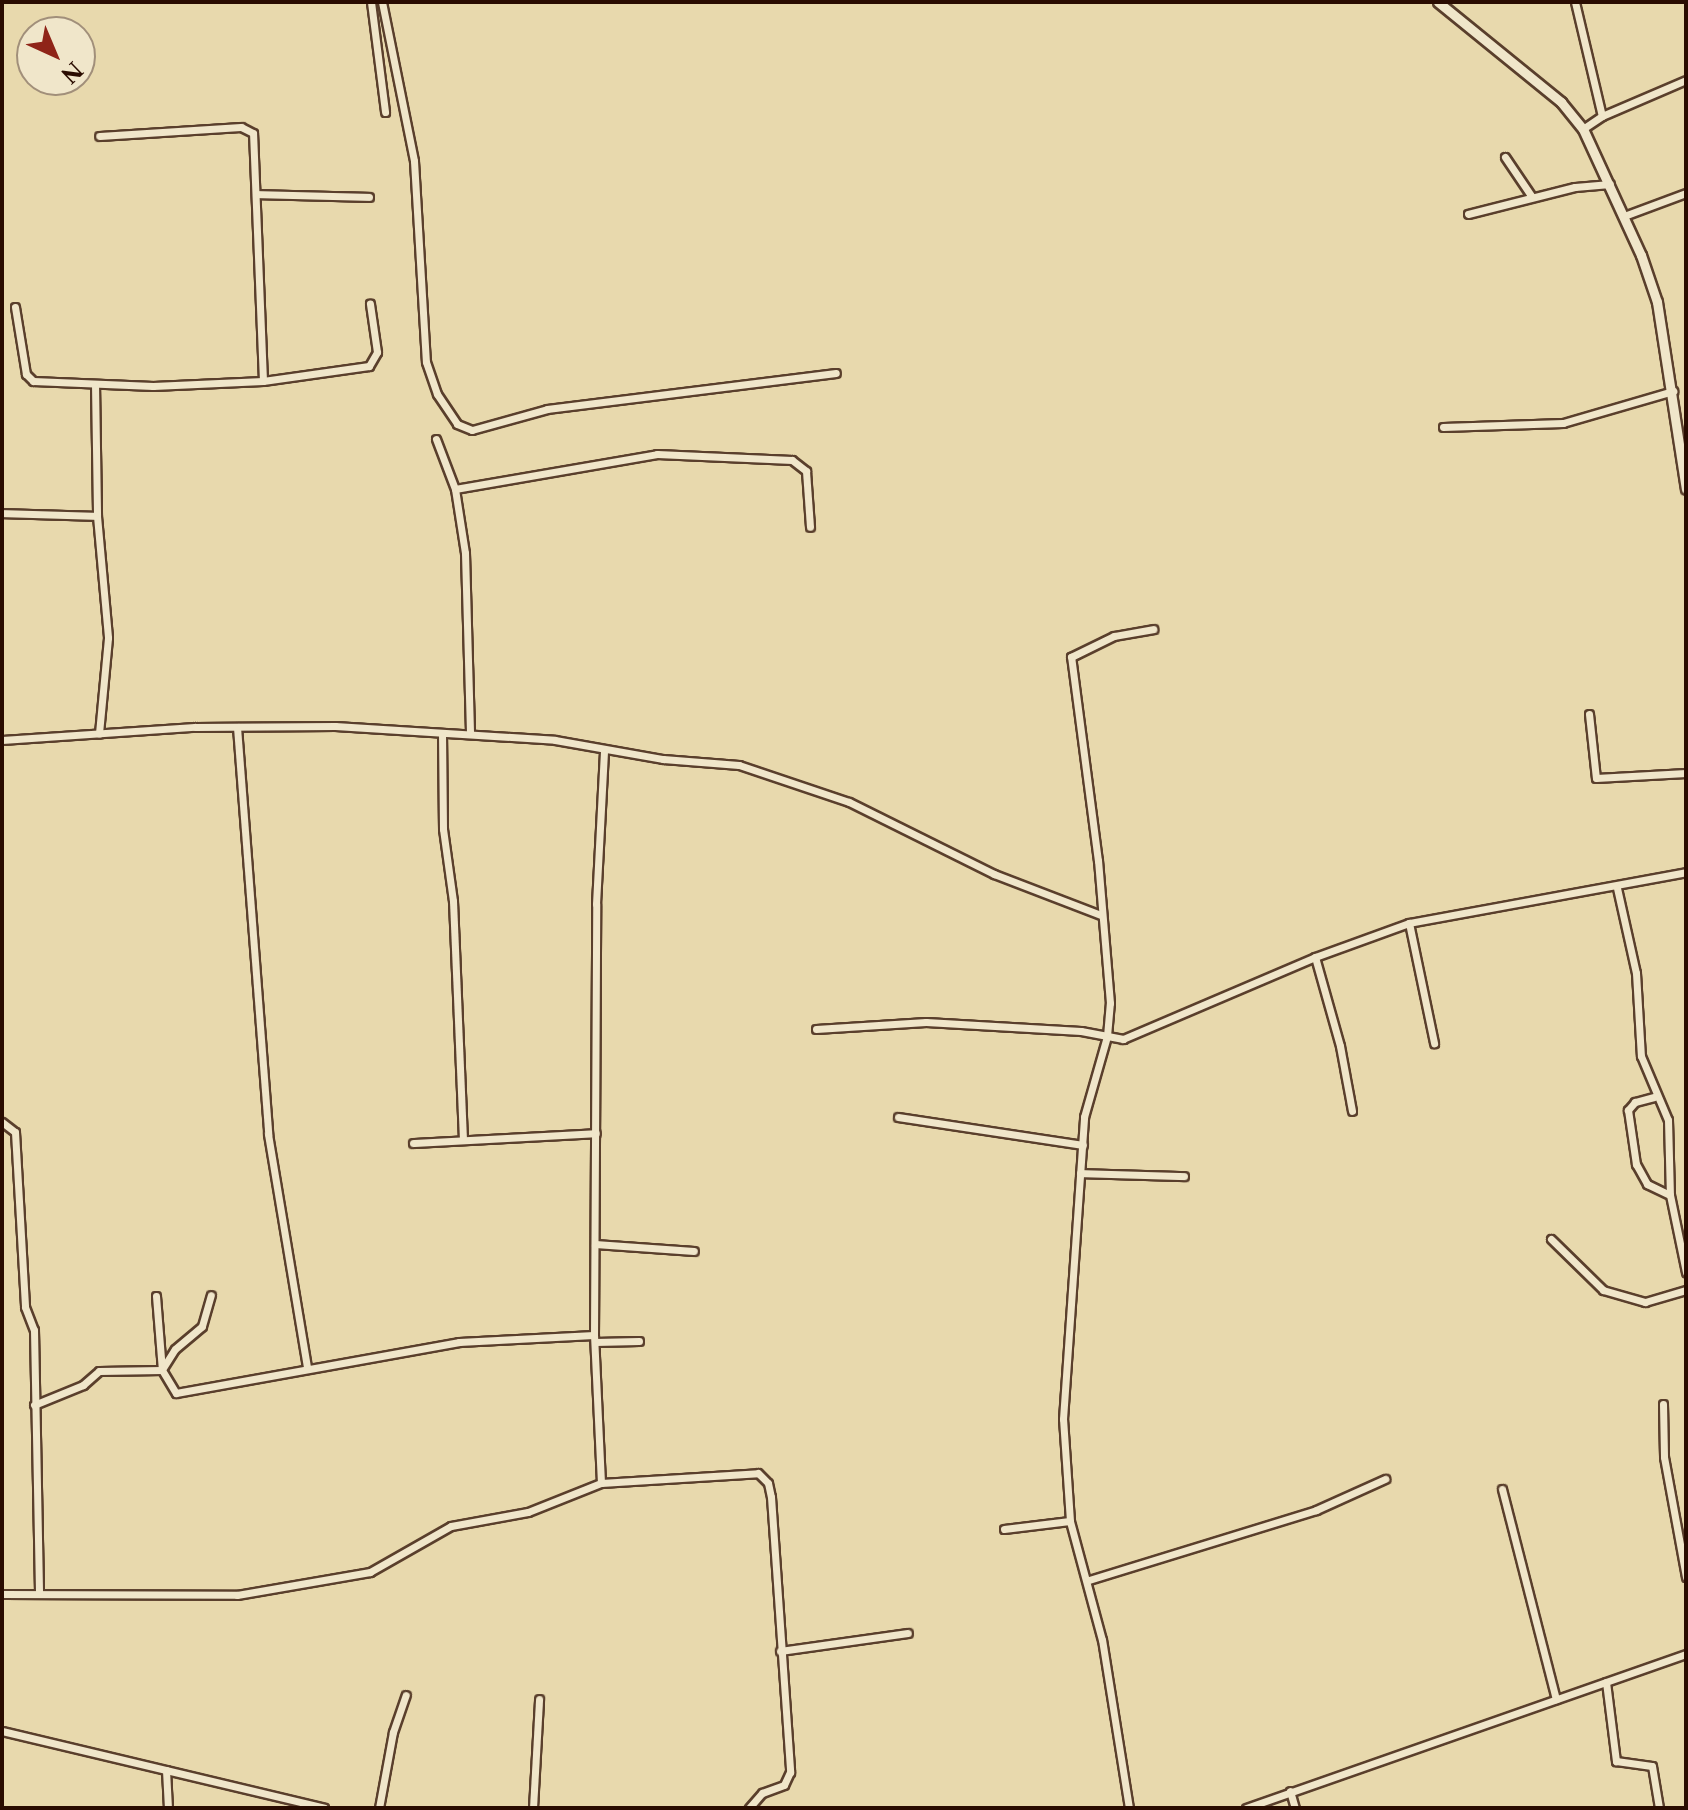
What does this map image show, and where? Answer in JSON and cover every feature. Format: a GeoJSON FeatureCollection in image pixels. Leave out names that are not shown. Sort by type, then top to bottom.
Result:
{"type":"FeatureCollection","features":[{"type":"Feature","properties":{"kind":"street"},"geometry":{"type":"LineString","coordinates":[[371,2],[385,112]]}},
{"type":"Feature","properties":{"kind":"street"},"geometry":{"type":"LineString","coordinates":[[382,2],[414,161],[426,362],[437,394],[457,424],[472,430],[547,409],[836,373]]}},
{"type":"Feature","properties":{"kind":"street"},"geometry":{"type":"LineString","coordinates":[[1438,2],[1551,94],[1583,129],[1624,216],[1657,302],[1686,489]]}},
{"type":"Feature","properties":{"kind":"street"},"geometry":{"type":"LineString","coordinates":[[1575,2],[1602,116]]}},
{"type":"Feature","properties":{"kind":"street"},"geometry":{"type":"LineString","coordinates":[[1583,129],[1602,116],[1686,80]]}},
{"type":"Feature","properties":{"kind":"street"},"geometry":{"type":"LineString","coordinates":[[99,136],[244,127],[255,139],[263,381]]}},
{"type":"Feature","properties":{"kind":"street"},"geometry":{"type":"LineString","coordinates":[[1505,157],[1532,197]]}},
{"type":"Feature","properties":{"kind":"street"},"geometry":{"type":"LineString","coordinates":[[1468,214],[1532,197],[1610,184]]}},
{"type":"Feature","properties":{"kind":"street"},"geometry":{"type":"LineString","coordinates":[[1624,216],[1686,193]]}},
{"type":"Feature","properties":{"kind":"street"},"geometry":{"type":"LineString","coordinates":[[256,194],[369,197]]}},
{"type":"Feature","properties":{"kind":"street"},"geometry":{"type":"LineString","coordinates":[[15,307],[29,379],[95,384],[263,381],[369,366],[377,352],[370,304]]}},
{"type":"Feature","properties":{"kind":"street"},"geometry":{"type":"LineString","coordinates":[[95,384],[97,516],[108,638],[99,734]]}},
{"type":"Feature","properties":{"kind":"street"},"geometry":{"type":"LineString","coordinates":[[1443,427],[1563,423],[1673,391]]}},
{"type":"Feature","properties":{"kind":"street"},"geometry":{"type":"LineString","coordinates":[[436,439],[455,489],[469,586],[470,732]]}},
{"type":"Feature","properties":{"kind":"street"},"geometry":{"type":"LineString","coordinates":[[455,489],[657,454],[792,460],[806,471],[810,527]]}},
{"type":"Feature","properties":{"kind":"street"},"geometry":{"type":"LineString","coordinates":[[2,513],[97,516]]}},
{"type":"Feature","properties":{"kind":"street"},"geometry":{"type":"LineString","coordinates":[[1129,1808],[1089,1580],[1070,1521],[1063,1419],[1083,1145],[1090,1090],[1107,1036],[1110,1003],[1071,657],[1114,636],[1153,629]]}},
{"type":"Feature","properties":{"kind":"street"},"geometry":{"type":"LineString","coordinates":[[1589,714],[1596,778],[1686,773]]}},
{"type":"Feature","properties":{"kind":"street"},"geometry":{"type":"LineString","coordinates":[[2,740],[237,727],[335,726],[470,732],[555,740],[604,751],[739,765],[849,802],[994,874],[1101,915]]}},
{"type":"Feature","properties":{"kind":"street"},"geometry":{"type":"LineString","coordinates":[[237,727],[268,1134],[307,1368]]}},
{"type":"Feature","properties":{"kind":"street"},"geometry":{"type":"LineString","coordinates":[[442,733],[443,829],[453,901],[463,1137]]}},
{"type":"Feature","properties":{"kind":"street"},"geometry":{"type":"LineString","coordinates":[[601,1483],[594,1338],[596,904],[604,751]]}},
{"type":"Feature","properties":{"kind":"street"},"geometry":{"type":"LineString","coordinates":[[816,1029],[926,1022],[1123,1039],[1315,957],[1409,923],[1617,888],[1686,872]]}},
{"type":"Feature","properties":{"kind":"street"},"geometry":{"type":"LineString","coordinates":[[1617,888],[1636,973],[1641,1056],[1654,1097],[1669,1128],[1670,1195],[1686,1272]]}},
{"type":"Feature","properties":{"kind":"street"},"geometry":{"type":"LineString","coordinates":[[1409,923],[1434,1043]]}},
{"type":"Feature","properties":{"kind":"street"},"geometry":{"type":"LineString","coordinates":[[1315,957],[1340,1046],[1352,1111]]}},
{"type":"Feature","properties":{"kind":"street"},"geometry":{"type":"LineString","coordinates":[[1654,1097],[1635,1102],[1628,1110],[1636,1164],[1647,1184],[1670,1195]]}},
{"type":"Feature","properties":{"kind":"street"},"geometry":{"type":"LineString","coordinates":[[898,1117],[1083,1145]]}},
{"type":"Feature","properties":{"kind":"street"},"geometry":{"type":"LineString","coordinates":[[2,1122],[15,1132],[25,1307],[34,1330],[39,1592]]}},
{"type":"Feature","properties":{"kind":"street"},"geometry":{"type":"LineString","coordinates":[[413,1143],[463,1137],[596,1133]]}},
{"type":"Feature","properties":{"kind":"street"},"geometry":{"type":"LineString","coordinates":[[1080,1173],[1184,1176]]}},
{"type":"Feature","properties":{"kind":"street"},"geometry":{"type":"LineString","coordinates":[[1551,1239],[1603,1290],[1645,1302],[1686,1290]]}},
{"type":"Feature","properties":{"kind":"street"},"geometry":{"type":"LineString","coordinates":[[595,1244],[694,1251]]}},
{"type":"Feature","properties":{"kind":"street"},"geometry":{"type":"LineString","coordinates":[[162,1370],[175,1349],[202,1326],[211,1295]]}},
{"type":"Feature","properties":{"kind":"street"},"geometry":{"type":"LineString","coordinates":[[156,1296],[162,1370],[176,1393],[459,1342],[594,1338],[639,1341]]}},
{"type":"Feature","properties":{"kind":"street"},"geometry":{"type":"LineString","coordinates":[[34,1405],[83,1385],[99,1371],[162,1370]]}},
{"type":"Feature","properties":{"kind":"street"},"geometry":{"type":"LineString","coordinates":[[1663,1404],[1664,1457],[1686,1577]]}},
{"type":"Feature","properties":{"kind":"street"},"geometry":{"type":"LineString","coordinates":[[2,1594],[39,1592],[224,1597],[341,1578],[403,1557],[451,1526],[537,1509],[601,1483],[764,1476],[771,1497],[789,1778],[762,1793],[749,1808]]}},
{"type":"Feature","properties":{"kind":"street"},"geometry":{"type":"LineString","coordinates":[[1089,1580],[1316,1510],[1385,1479]]}},
{"type":"Feature","properties":{"kind":"street"},"geometry":{"type":"LineString","coordinates":[[1502,1489],[1556,1699]]}},
{"type":"Feature","properties":{"kind":"street"},"geometry":{"type":"LineString","coordinates":[[1004,1529],[1070,1521]]}},
{"type":"Feature","properties":{"kind":"street"},"geometry":{"type":"LineString","coordinates":[[780,1651],[908,1633]]}},
{"type":"Feature","properties":{"kind":"street"},"geometry":{"type":"LineString","coordinates":[[1246,1808],[1686,1654]]}},
{"type":"Feature","properties":{"kind":"street"},"geometry":{"type":"LineString","coordinates":[[1606,1682],[1616,1761],[1652,1766],[1659,1808]]}},
{"type":"Feature","properties":{"kind":"street"},"geometry":{"type":"LineString","coordinates":[[379,1808],[390,1742],[406,1695]]}},
{"type":"Feature","properties":{"kind":"street"},"geometry":{"type":"LineString","coordinates":[[533,1808],[539,1699]]}},
{"type":"Feature","properties":{"kind":"street"},"geometry":{"type":"LineString","coordinates":[[2,1731],[81,1754],[166,1770],[324,1808]]}},
{"type":"Feature","properties":{"kind":"street"},"geometry":{"type":"LineString","coordinates":[[166,1770],[168,1808]]}},
{"type":"Feature","properties":{"kind":"street"},"geometry":{"type":"LineString","coordinates":[[1290,1791],[1295,1808]]}}]}
